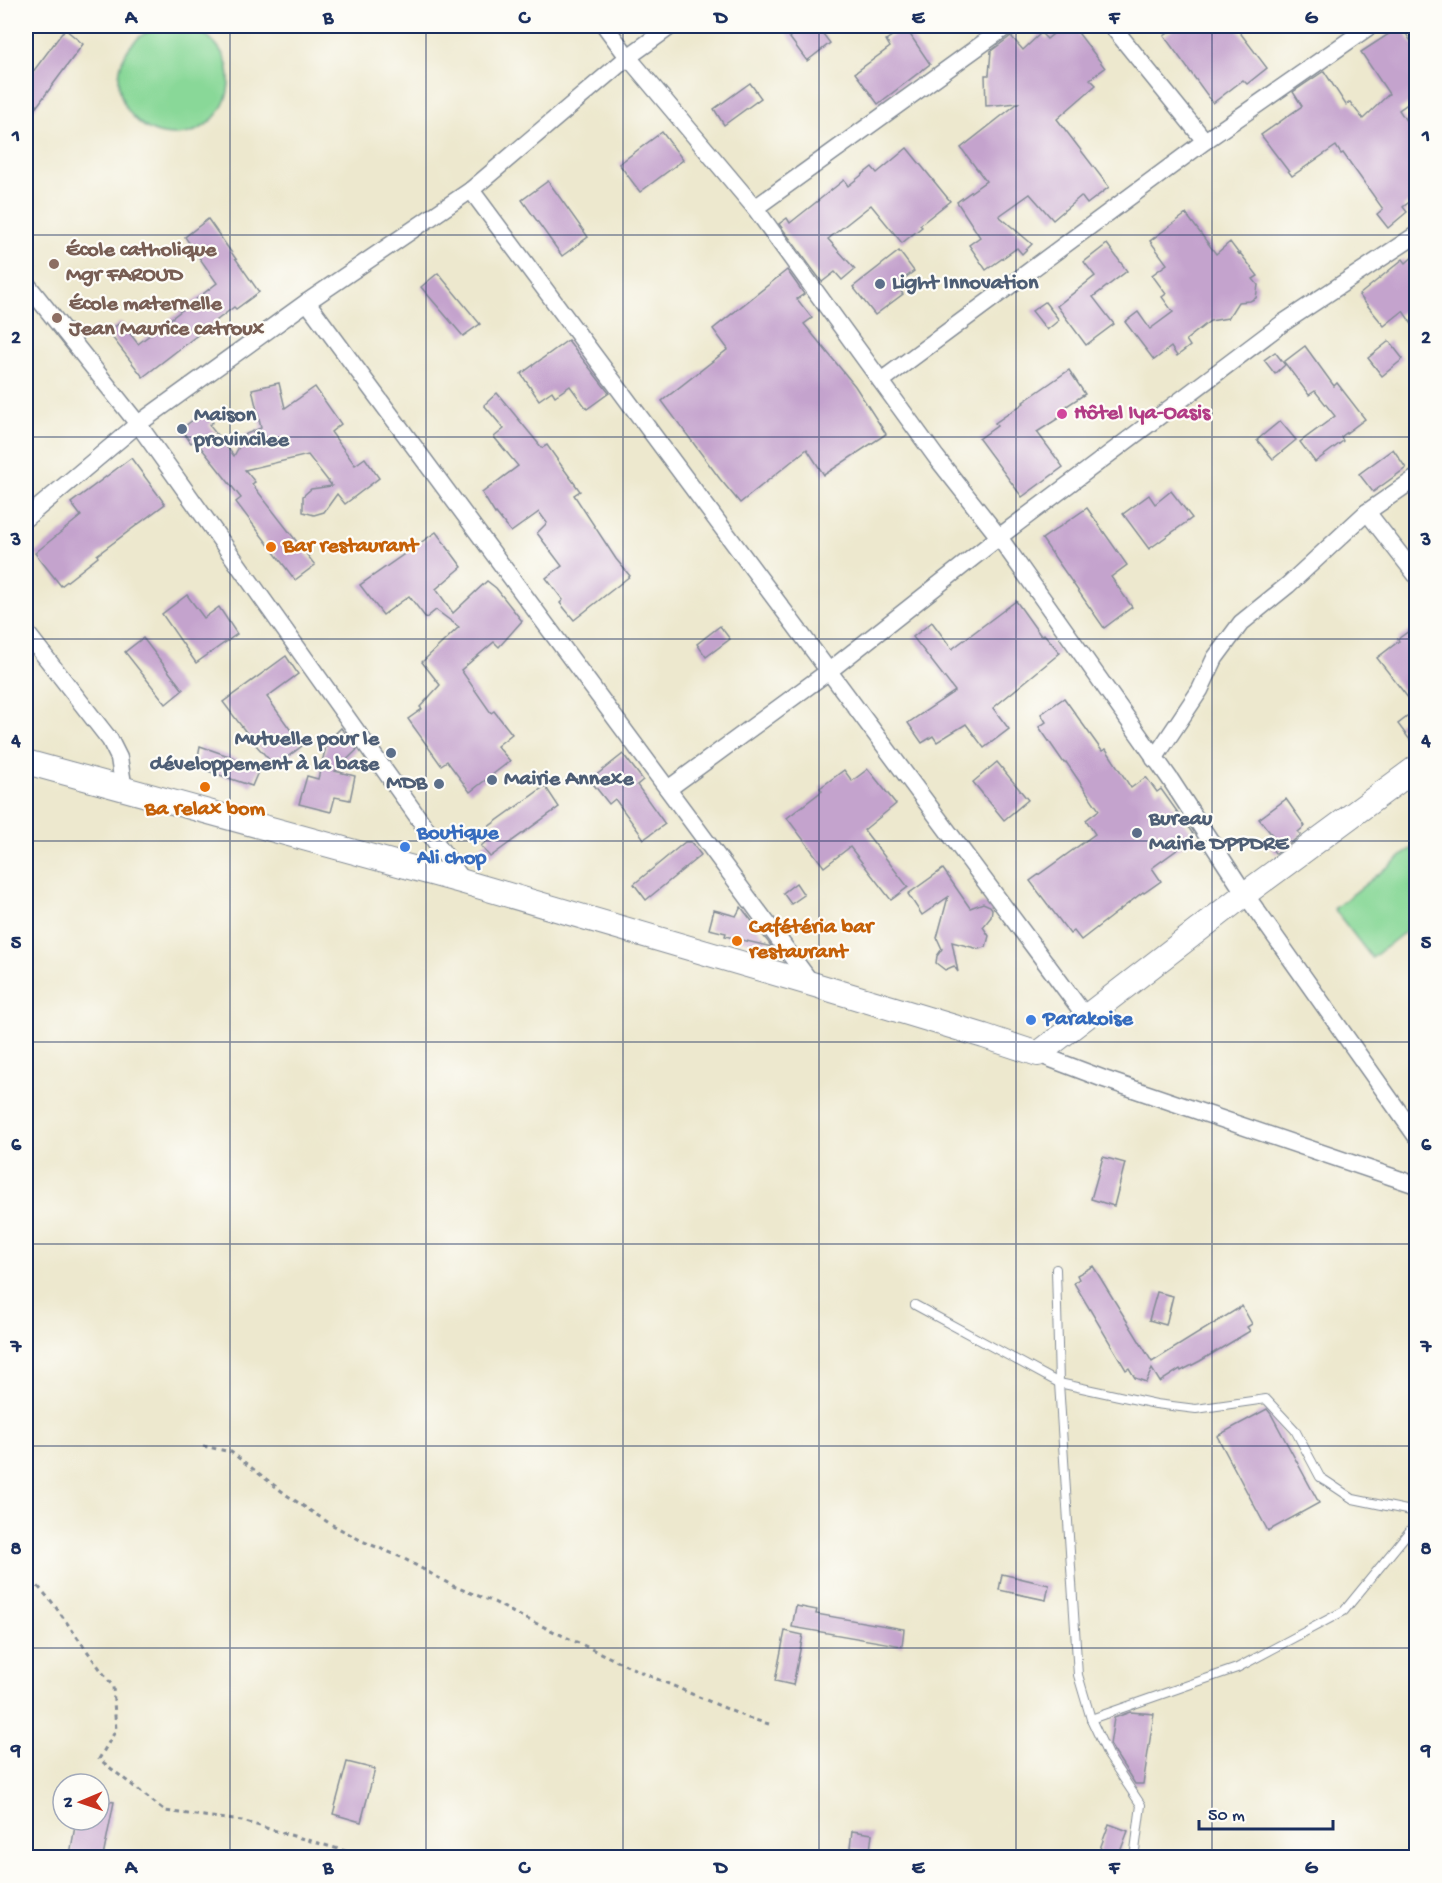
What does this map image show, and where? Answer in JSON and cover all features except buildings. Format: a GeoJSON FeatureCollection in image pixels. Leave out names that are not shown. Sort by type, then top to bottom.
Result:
{"type":"FeatureCollection","features":[{"type":"Feature","properties":{"kind":"street"},"geometry":{"type":"LineString","coordinates":[[605,26],[628,57],[754,208],[936,457],[999,537],[1245,894],[1416,1136]]}},
{"type":"Feature","properties":{"kind":"street"},"geometry":{"type":"LineString","coordinates":[[26,518],[138,424],[307,302],[471,190],[628,57],[671,26]]}},
{"type":"Feature","properties":{"kind":"street"},"geometry":{"type":"LineString","coordinates":[[754,208],[1007,26]]}},
{"type":"Feature","properties":{"kind":"street"},"geometry":{"type":"LineString","coordinates":[[1112,26],[1205,141]]}},
{"type":"Feature","properties":{"kind":"street"},"geometry":{"type":"LineString","coordinates":[[881,381],[1205,141],[1370,26]]}},
{"type":"Feature","properties":{"kind":"street"},"geometry":{"type":"LineString","coordinates":[[471,190],[1086,1017]]}},
{"type":"Feature","properties":{"kind":"street"},"geometry":{"type":"LineString","coordinates":[[668,789],[829,671],[999,537],[1283,323],[1416,235]]}},
{"type":"Feature","properties":{"kind":"street"},"geometry":{"type":"LineString","coordinates":[[26,283],[138,424],[464,882]]}},
{"type":"Feature","properties":{"kind":"street"},"geometry":{"type":"LineString","coordinates":[[307,302],[812,984]]}},
{"type":"Feature","properties":{"kind":"street"},"geometry":{"type":"LineString","coordinates":[[1154,759],[1200,690],[1215,658],[1241,623],[1288,585],[1367,512],[1416,478]]}},
{"type":"Feature","properties":{"kind":"street"},"geometry":{"type":"LineString","coordinates":[[1367,512],[1416,575]]}},
{"type":"Feature","properties":{"kind":"street"},"geometry":{"type":"LineString","coordinates":[[26,632],[110,740],[119,758],[124,790]]}},
{"type":"Feature","properties":{"kind":"street"},"geometry":{"type":"LineString","coordinates":[[26,762],[464,882],[984,1036],[1416,1185]]}},
{"type":"Feature","properties":{"kind":"street"},"geometry":{"type":"LineString","coordinates":[[1038,1054],[1245,894],[1416,768]]}},
{"type":"Feature","properties":{"kind":"lane"},"geometry":{"type":"LineString","coordinates":[[1056,1269],[1059,1383],[1078,1675],[1091,1719],[1108,1755],[1141,1805],[1134,1857]]}},
{"type":"Feature","properties":{"kind":"lane"},"geometry":{"type":"LineString","coordinates":[[915,1305],[1059,1383],[1156,1404],[1196,1409],[1266,1399],[1295,1430],[1320,1477],[1353,1499],[1416,1512]]}},
{"type":"Feature","properties":{"kind":"lane"},"geometry":{"type":"LineString","coordinates":[[1091,1719],[1237,1668],[1344,1611],[1416,1523]]}},
{"type":"Feature","properties":{"kind":"path"},"geometry":{"type":"LineString","coordinates":[[203,1446],[231,1452],[288,1496],[329,1523],[362,1541],[400,1557],[453,1586],[494,1602],[748,1718],[769,1724]]}},
{"type":"Feature","properties":{"kind":"path"},"geometry":{"type":"LineString","coordinates":[[26,1573],[52,1602],[114,1687],[116,1730],[99,1759],[165,1811],[242,1821],[352,1853],[352,1857]]}},
{"type":"Feature","properties":{"kind":"green space"},"geometry":{"type":"Polygon","coordinates":[[[174,25],[195,29],[213,41],[225,59],[229,80],[225,101],[213,119],[195,131],[174,135],[153,131],[135,119],[123,101],[119,80],[123,59],[135,41],[153,29],[174,25]]]}},
{"type":"Feature","properties":{"kind":"green space"},"geometry":{"type":"Polygon","coordinates":[[[1416,845],[1416,923],[1372,958],[1334,909],[1416,845]]]}},
{"type":"Feature","properties":{"kind":"place","name":"École catholique Mgr FAROUD"},"geometry":{"type":"Point","coordinates":[54,264]}},
{"type":"Feature","properties":{"kind":"place","name":"Light Innovation"},"geometry":{"type":"Point","coordinates":[880,284]}},
{"type":"Feature","properties":{"kind":"place","name":"École maternelle Jean Maurice catroux"},"geometry":{"type":"Point","coordinates":[57,318]}},
{"type":"Feature","properties":{"kind":"place","name":"Hôtel Iya-Oasis"},"geometry":{"type":"Point","coordinates":[1062,414]}},
{"type":"Feature","properties":{"kind":"place","name":"Maison provincilee"},"geometry":{"type":"Point","coordinates":[182,429]}},
{"type":"Feature","properties":{"kind":"place","name":"Bar restaurant"},"geometry":{"type":"Point","coordinates":[271,547]}},
{"type":"Feature","properties":{"kind":"place","name":"Mutuelle pour le développement à la base"},"geometry":{"type":"Point","coordinates":[391,753]}},
{"type":"Feature","properties":{"kind":"place","name":"Mairie Annexe"},"geometry":{"type":"Point","coordinates":[492,780]}},
{"type":"Feature","properties":{"kind":"place","name":"MDB"},"geometry":{"type":"Point","coordinates":[439,784]}},
{"type":"Feature","properties":{"kind":"place","name":"Ba relax bom"},"geometry":{"type":"Point","coordinates":[205,787]}},
{"type":"Feature","properties":{"kind":"place","name":"Bureau Mairie DPPDRE"},"geometry":{"type":"Point","coordinates":[1137,833]}},
{"type":"Feature","properties":{"kind":"place","name":"Boutique Ali chop"},"geometry":{"type":"Point","coordinates":[405,847]}},
{"type":"Feature","properties":{"kind":"place","name":"Cafétéria bar restaurant"},"geometry":{"type":"Point","coordinates":[737,941]}},
{"type":"Feature","properties":{"kind":"place","name":"Parakoise"},"geometry":{"type":"Point","coordinates":[1031,1020]}}]}
